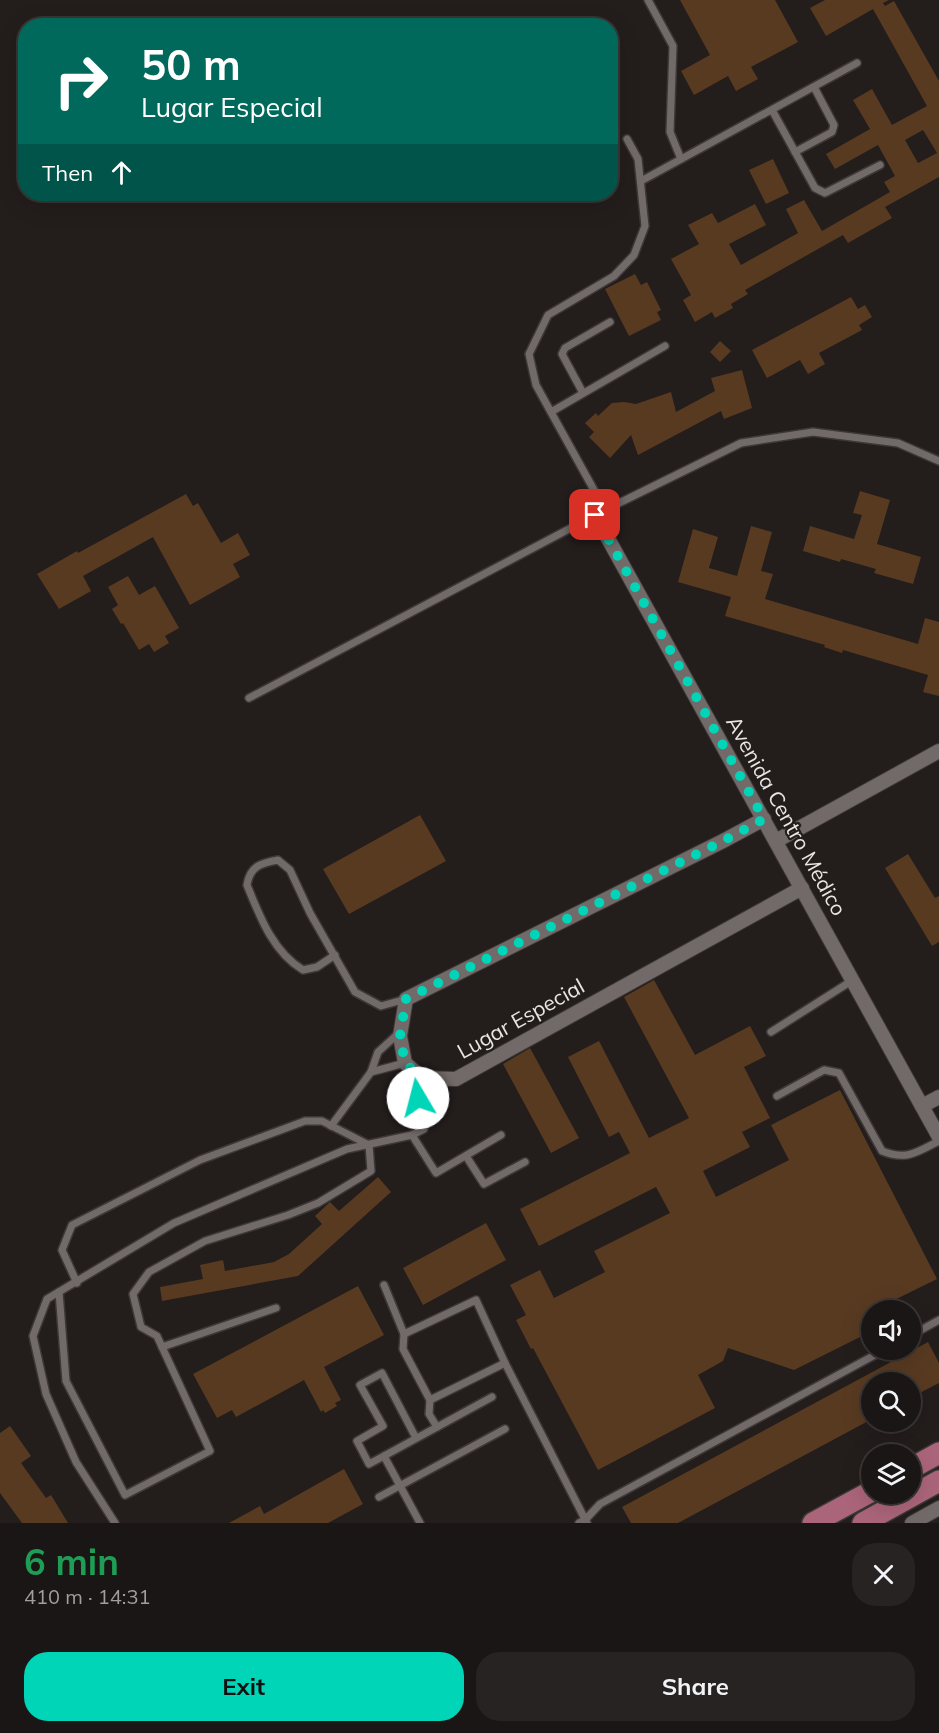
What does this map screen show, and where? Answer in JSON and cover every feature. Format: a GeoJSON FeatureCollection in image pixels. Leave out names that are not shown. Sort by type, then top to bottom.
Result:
{"type":"FeatureCollection","features":[{"type":"Feature","properties":{"kind":"main road"},"geometry":{"type":"LineString","coordinates":[[921,1463],[939,1453]]}},
{"type":"Feature","properties":{"kind":"main road"},"geometry":{"type":"LineString","coordinates":[[863,1523],[939,1481]]}},
{"type":"Feature","properties":{"kind":"main road"},"geometry":{"type":"LineString","coordinates":[[813,1523],[861,1497]]}},
{"type":"Feature","properties":{"kind":"street","name":"Avenida Centro Médico"},"geometry":{"type":"LineString","coordinates":[[600,513],[939,1139]]}},
{"type":"Feature","properties":{"kind":"street"},"geometry":{"type":"LineString","coordinates":[[776,841],[939,751]]}},
{"type":"Feature","properties":{"kind":"street"},"geometry":{"type":"LineString","coordinates":[[428,1078],[405,1063],[400,1032],[406,999],[764,819]]}},
{"type":"Feature","properties":{"kind":"street","name":"Lugar Especial"},"geometry":{"type":"LineString","coordinates":[[428,1078],[456,1079],[802,888]]}},
{"type":"Feature","properties":{"kind":"street"},"geometry":{"type":"LineString","coordinates":[[922,1106],[939,1097]]}},
{"type":"Feature","properties":{"kind":"street"},"geometry":{"type":"LineString","coordinates":[[912,1523],[939,1508]]}},
{"type":"Feature","properties":{"kind":"lane"},"geometry":{"type":"LineString","coordinates":[[648,0],[673,46],[670,132],[681,159]]}},
{"type":"Feature","properties":{"kind":"lane"},"geometry":{"type":"LineString","coordinates":[[641,181],[857,63]]}},
{"type":"Feature","properties":{"kind":"lane"},"geometry":{"type":"LineString","coordinates":[[795,152],[832,132],[834,125],[814,87]]}},
{"type":"Feature","properties":{"kind":"lane"},"geometry":{"type":"LineString","coordinates":[[772,110],[815,188],[825,193],[880,165]]}},
{"type":"Feature","properties":{"kind":"lane"},"geometry":{"type":"LineString","coordinates":[[600,513],[536,385],[529,354],[548,315],[614,276],[634,255],[645,226],[638,159],[627,139]]}},
{"type":"Feature","properties":{"kind":"lane"},"geometry":{"type":"LineString","coordinates":[[583,393],[562,354],[565,348],[610,322]]}},
{"type":"Feature","properties":{"kind":"lane"},"geometry":{"type":"LineString","coordinates":[[550,412],[665,346]]}},
{"type":"Feature","properties":{"kind":"lane"},"geometry":{"type":"LineString","coordinates":[[249,698],[600,513],[741,443],[813,432],[898,443],[939,461]]}},
{"type":"Feature","properties":{"kind":"lane"},"geometry":{"type":"LineString","coordinates":[[334,955],[317,967],[303,970],[291,963],[276,946],[247,885],[249,876],[261,863],[278,860],[290,870],[355,992],[381,1006],[406,999]]}},
{"type":"Feature","properties":{"kind":"lane"},"geometry":{"type":"LineString","coordinates":[[771,1032],[853,980]]}},
{"type":"Feature","properties":{"kind":"lane"},"geometry":{"type":"LineString","coordinates":[[331,1126],[371,1072],[378,1053],[400,1032]]}},
{"type":"Feature","properties":{"kind":"lane"},"geometry":{"type":"LineString","coordinates":[[371,1072],[405,1063]]}},
{"type":"Feature","properties":{"kind":"lane"},"geometry":{"type":"LineString","coordinates":[[777,1095],[824,1070],[833,1070],[839,1073],[882,1151],[901,1157],[912,1155],[939,1139]]}},
{"type":"Feature","properties":{"kind":"lane"},"geometry":{"type":"LineString","coordinates":[[426,1112],[418,1098],[428,1078]]}},
{"type":"Feature","properties":{"kind":"lane"},"geometry":{"type":"LineString","coordinates":[[115,1523],[76,1462],[46,1394],[33,1336],[47,1299],[174,1223],[347,1149],[412,1135],[424,1129],[426,1112],[435,1102],[428,1078]]}},
{"type":"Feature","properties":{"kind":"lane"},"geometry":{"type":"LineString","coordinates":[[77,1283],[62,1250],[72,1225],[200,1160],[305,1120],[322,1121],[369,1145]]}},
{"type":"Feature","properties":{"kind":"lane"},"geometry":{"type":"LineString","coordinates":[[412,1135],[436,1173],[501,1135]]}},
{"type":"Feature","properties":{"kind":"lane"},"geometry":{"type":"LineString","coordinates":[[59,1292],[66,1381],[125,1495],[210,1451],[157,1336],[141,1327],[133,1294],[149,1272],[205,1241],[288,1215],[318,1203],[371,1172],[369,1145]]}},
{"type":"Feature","properties":{"kind":"lane"},"geometry":{"type":"LineString","coordinates":[[466,1156],[484,1184],[525,1162]]}},
{"type":"Feature","properties":{"kind":"lane"},"geometry":{"type":"LineString","coordinates":[[384,1285],[404,1334],[403,1349],[430,1400],[429,1414],[437,1427]]}},
{"type":"Feature","properties":{"kind":"lane"},"geometry":{"type":"LineString","coordinates":[[404,1334],[476,1300],[584,1522],[600,1504],[866,1360]]}},
{"type":"Feature","properties":{"kind":"lane"},"geometry":{"type":"LineString","coordinates":[[162,1347],[276,1308]]}},
{"type":"Feature","properties":{"kind":"lane"},"geometry":{"type":"LineString","coordinates":[[921,1330],[939,1320]]}},
{"type":"Feature","properties":{"kind":"lane"},"geometry":{"type":"LineString","coordinates":[[430,1400],[505,1363]]}},
{"type":"Feature","properties":{"kind":"lane"},"geometry":{"type":"LineString","coordinates":[[416,1438],[382,1373],[360,1384],[383,1426],[357,1441],[369,1464],[492,1397]]}},
{"type":"Feature","properties":{"kind":"lane"},"geometry":{"type":"LineString","coordinates":[[379,1497],[505,1430]]}},
{"type":"Feature","properties":{"kind":"lane"},"geometry":{"type":"LineString","coordinates":[[384,1456],[420,1523]]}},
{"type":"Feature","properties":{"kind":"building"},"geometry":{"type":"Polygon","coordinates":[[[680,0],[775,0],[798,42],[751,67],[758,79],[736,91],[728,76],[694,95],[681,71],[710,55],[680,0]]]}},
{"type":"Feature","properties":{"kind":"building"},"geometry":{"type":"Polygon","coordinates":[[[825,0],[889,0],[883,3],[885,6],[894,1],[939,81],[939,177],[885,207],[892,218],[848,243],[843,235],[745,290],[748,294],[731,304],[733,308],[715,318],[712,312],[695,322],[683,300],[691,295],[671,259],[699,244],[688,225],[712,213],[718,223],[755,204],[766,225],[729,244],[741,265],[798,233],[786,209],[804,200],[822,231],[890,192],[884,182],[895,176],[878,145],[835,169],[826,154],[870,129],[853,100],[872,89],[892,125],[927,106],[873,9],[826,36],[810,8],[825,0]],[[923,130],[905,140],[918,163],[937,153],[923,130]]]}},
{"type":"Feature","properties":{"kind":"building"},"geometry":{"type":"Polygon","coordinates":[[[773,159],[789,193],[766,204],[749,170],[773,159]]]}},
{"type":"Feature","properties":{"kind":"building"},"geometry":{"type":"Polygon","coordinates":[[[635,274],[641,285],[647,282],[661,310],[657,312],[661,320],[629,336],[605,289],[635,274]]]}},
{"type":"Feature","properties":{"kind":"building"},"geometry":{"type":"Polygon","coordinates":[[[851,297],[858,309],[865,305],[872,317],[859,325],[862,330],[819,353],[825,364],[808,374],[800,360],[767,378],[752,350],[851,297]]]}},
{"type":"Feature","properties":{"kind":"building"},"geometry":{"type":"Polygon","coordinates":[[[720,341],[731,351],[720,362],[710,352],[720,341]]]}},
{"type":"Feature","properties":{"kind":"building"},"geometry":{"type":"Polygon","coordinates":[[[742,370],[752,408],[724,419],[721,411],[638,455],[631,435],[610,458],[589,437],[594,432],[585,423],[596,413],[598,416],[612,403],[636,404],[671,392],[676,412],[715,391],[711,378],[742,370]]]}},
{"type":"Feature","properties":{"kind":"building"},"geometry":{"type":"Polygon","coordinates":[[[860,491],[890,500],[877,544],[921,557],[913,584],[874,573],[876,569],[841,559],[840,562],[803,551],[810,526],[854,539],[862,515],[853,513],[860,491]]]}},
{"type":"Feature","properties":{"kind":"building"},"geometry":{"type":"Polygon","coordinates":[[[186,494],[193,506],[198,503],[221,543],[238,533],[250,555],[233,564],[240,577],[190,605],[153,537],[83,576],[91,591],[59,609],[37,574],[186,494]]]}},
{"type":"Feature","properties":{"kind":"building"},"geometry":{"type":"Polygon","coordinates":[[[751,526],[772,532],[761,571],[773,574],[765,599],[918,644],[925,618],[939,622],[939,696],[923,692],[928,675],[843,650],[842,653],[824,647],[825,645],[725,616],[731,597],[678,582],[693,529],[718,537],[709,568],[737,576],[751,526]]]}},
{"type":"Feature","properties":{"kind":"building"},"geometry":{"type":"Polygon","coordinates":[[[128,576],[139,595],[155,586],[179,628],[165,636],[169,643],[154,652],[149,644],[139,650],[112,609],[118,605],[108,587],[128,576]]]}},
{"type":"Feature","properties":{"kind":"building"},"geometry":{"type":"Polygon","coordinates":[[[420,815],[446,861],[349,914],[323,869],[420,815]]]}},
{"type":"Feature","properties":{"kind":"building"},"geometry":{"type":"Polygon","coordinates":[[[908,854],[935,898],[939,896],[939,942],[932,946],[885,868],[908,854]]]}},
{"type":"Feature","properties":{"kind":"building"},"geometry":{"type":"Polygon","coordinates":[[[654,980],[695,1055],[750,1026],[766,1056],[744,1067],[770,1118],[742,1132],[750,1147],[703,1171],[716,1197],[789,1160],[771,1125],[840,1090],[937,1279],[894,1300],[861,1300],[861,1336],[794,1370],[728,1348],[723,1361],[698,1375],[715,1408],[598,1470],[516,1320],[526,1315],[510,1285],[540,1270],[554,1298],[605,1272],[594,1251],[670,1213],[656,1187],[539,1246],[520,1209],[630,1153],[619,1132],[609,1137],[568,1057],[599,1041],[649,1138],[689,1118],[624,997],[654,980]]]}},
{"type":"Feature","properties":{"kind":"building"},"geometry":{"type":"Polygon","coordinates":[[[530,1048],[579,1138],[551,1153],[503,1064],[530,1048]]]}},
{"type":"Feature","properties":{"kind":"building"},"geometry":{"type":"Polygon","coordinates":[[[378,1177],[391,1192],[298,1276],[162,1301],[160,1287],[203,1279],[200,1265],[223,1260],[225,1271],[274,1262],[289,1254],[322,1224],[315,1216],[330,1202],[339,1211],[378,1177]]]}},
{"type":"Feature","properties":{"kind":"building"},"geometry":{"type":"Polygon","coordinates":[[[486,1223],[506,1260],[423,1305],[403,1268],[486,1223]]]}},
{"type":"Feature","properties":{"kind":"building"},"geometry":{"type":"Polygon","coordinates":[[[358,1286],[384,1335],[324,1367],[341,1400],[335,1403],[337,1406],[325,1413],[323,1410],[321,1412],[304,1380],[236,1417],[232,1410],[217,1418],[193,1374],[358,1286]]]}},
{"type":"Feature","properties":{"kind":"building"},"geometry":{"type":"Polygon","coordinates":[[[928,1342],[939,1363],[939,1383],[921,1392],[921,1372],[872,1372],[895,1360],[921,1360],[921,1346],[928,1342]]]}},
{"type":"Feature","properties":{"kind":"building"},"geometry":{"type":"Polygon","coordinates":[[[861,1378],[861,1425],[678,1523],[631,1523],[622,1507],[861,1378]]]}},
{"type":"Feature","properties":{"kind":"building"},"geometry":{"type":"Polygon","coordinates":[[[10,1426],[31,1456],[21,1463],[46,1498],[51,1495],[68,1523],[22,1523],[0,1493],[0,1433],[10,1426]]]}},
{"type":"Feature","properties":{"kind":"building"},"geometry":{"type":"Polygon","coordinates":[[[344,1469],[363,1504],[328,1523],[229,1523],[260,1506],[264,1514],[344,1469]]]}},
{"type":"Feature","properties":{"kind":"route"},"geometry":{"type":"LineString","coordinates":[[418,1098],[422,1078],[405,1063],[400,1036],[406,999],[764,819],[595,515]]}}]}
